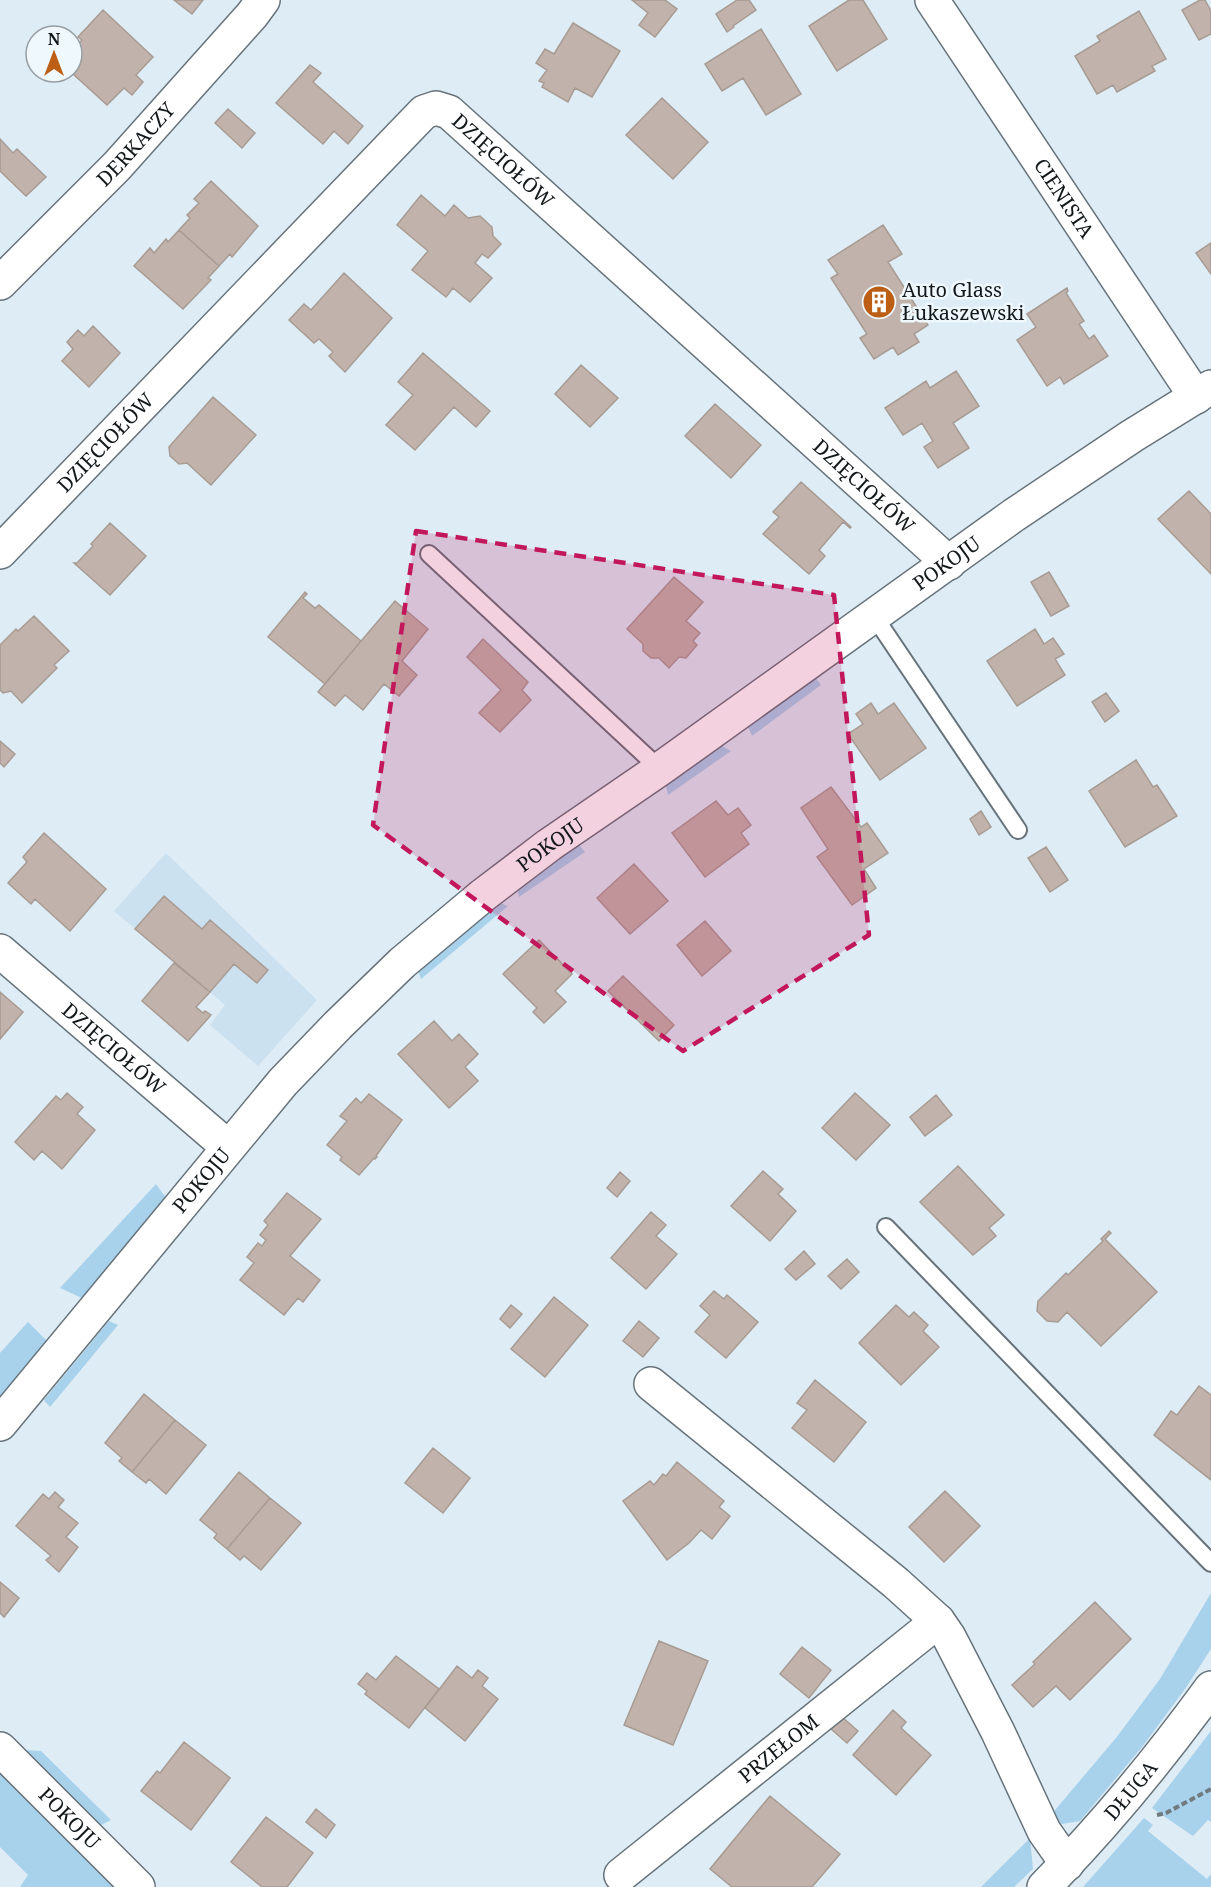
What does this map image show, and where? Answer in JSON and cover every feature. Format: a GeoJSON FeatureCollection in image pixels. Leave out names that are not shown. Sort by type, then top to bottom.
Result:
{"type":"FeatureCollection","features":[{"type":"Feature","properties":{"kind":"street","name":"DERKACZY"},"geometry":{"type":"LineString","coordinates":[[0,283],[117,166],[263,0]]}},
{"type":"Feature","properties":{"kind":"street","name":"CIENISTA"},"geometry":{"type":"LineString","coordinates":[[932,0],[1204,392]]}},
{"type":"Feature","properties":{"kind":"street","name":"DZIĘCIOŁÓW"},"geometry":{"type":"LineString","coordinates":[[0,552],[424,112],[436,108],[449,112],[948,563]]}},
{"type":"Feature","properties":{"kind":"street","name":"POKOJU"},"geometry":{"type":"LineString","coordinates":[[0,1424],[228,1148],[299,1066],[402,963],[482,896],[549,845],[660,769],[1014,515],[1132,436],[1204,392]]}},
{"type":"Feature","properties":{"kind":"street","name":"DZIĘCIOŁÓW"},"geometry":{"type":"LineString","coordinates":[[0,951],[228,1148]]}},
{"type":"Feature","properties":{"kind":"street"},"geometry":{"type":"LineString","coordinates":[[651,1384],[897,1584],[938,1621],[998,1732],[1044,1831],[1067,1864]]}},
{"type":"Feature","properties":{"kind":"street","name":"PRZEŁOM"},"geometry":{"type":"LineString","coordinates":[[621,1875],[938,1621]]}},
{"type":"Feature","properties":{"kind":"street","name":"DŁUGA"},"geometry":{"type":"LineString","coordinates":[[1044,1887],[1145,1776],[1211,1688]]}},
{"type":"Feature","properties":{"kind":"street","name":"POKOJU"},"geometry":{"type":"LineString","coordinates":[[0,1749],[138,1887]]}},
{"type":"Feature","properties":{"kind":"lane"},"geometry":{"type":"LineString","coordinates":[[429,554],[660,769]]}},
{"type":"Feature","properties":{"kind":"lane"},"geometry":{"type":"LineString","coordinates":[[874,616],[1018,830]]}},
{"type":"Feature","properties":{"kind":"lane"},"geometry":{"type":"LineString","coordinates":[[886,1227],[1211,1563]]}},
{"type":"Feature","properties":{"kind":"path"},"geometry":{"type":"LineString","coordinates":[[1153,1816],[1166,1813],[1211,1789]]}},
{"type":"Feature","properties":{"kind":"highlighted area"},"geometry":{"type":"Polygon","coordinates":[[[416,531],[834,595],[869,935],[683,1051],[373,825],[416,531]]]}},
{"type":"Feature","properties":{"kind":"shaded area"},"geometry":{"type":"Polygon","coordinates":[[[816,678],[821,685],[752,736],[748,727],[816,678]]]}},
{"type":"Feature","properties":{"kind":"shaded area"},"geometry":{"type":"Polygon","coordinates":[[[721,745],[731,751],[668,795],[666,786],[721,745]]]}},
{"type":"Feature","properties":{"kind":"shaded area"},"geometry":{"type":"Polygon","coordinates":[[[579,845],[585,852],[519,897],[517,889],[579,845]]]}},
{"type":"Feature","properties":{"kind":"shaded area"},"geometry":{"type":"Polygon","coordinates":[[[166,853],[317,1000],[258,1066],[210,1025],[225,1005],[114,911],[166,853]]]}},
{"type":"Feature","properties":{"kind":"shaded area"},"geometry":{"type":"Polygon","coordinates":[[[500,903],[508,906],[421,979],[418,970],[500,903]]]}},
{"type":"Feature","properties":{"kind":"shaded area"},"geometry":{"type":"Polygon","coordinates":[[[156,1184],[166,1198],[84,1299],[60,1288],[156,1184]]]}},
{"type":"Feature","properties":{"kind":"shaded area"},"geometry":{"type":"Polygon","coordinates":[[[109,1321],[118,1325],[50,1407],[44,1400],[109,1321]]]}},
{"type":"Feature","properties":{"kind":"shaded area"},"geometry":{"type":"Polygon","coordinates":[[[28,1322],[50,1344],[0,1403],[0,1353],[28,1322]]]}},
{"type":"Feature","properties":{"kind":"shaded area"},"geometry":{"type":"Polygon","coordinates":[[[1211,1593],[1211,1649],[1185,1689],[1142,1747],[1080,1821],[1062,1824],[1050,1816],[1116,1738],[1160,1679],[1211,1593]]]}},
{"type":"Feature","properties":{"kind":"shaded area"},"geometry":{"type":"Polygon","coordinates":[[[1211,1731],[1211,1822],[1208,1820],[1193,1836],[1152,1808],[1211,1731]]]}},
{"type":"Feature","properties":{"kind":"shaded area"},"geometry":{"type":"Polygon","coordinates":[[[22,1750],[41,1751],[111,1820],[99,1826],[22,1750]]]}},
{"type":"Feature","properties":{"kind":"shaded area"},"geometry":{"type":"Polygon","coordinates":[[[0,1765],[120,1887],[20,1887],[28,1875],[0,1847],[0,1765]]]}},
{"type":"Feature","properties":{"kind":"shaded area"},"geometry":{"type":"Polygon","coordinates":[[[1144,1818],[1153,1825],[1148,1831],[1207,1879],[1211,1874],[1211,1887],[1083,1887],[1144,1818]]]}},
{"type":"Feature","properties":{"kind":"shaded area"},"geometry":{"type":"Polygon","coordinates":[[[1030,1838],[1033,1869],[1014,1887],[981,1887],[1030,1838]]]}},
{"type":"Feature","properties":{"kind":"building"},"geometry":{"type":"Polygon","coordinates":[[[174,0],[203,0],[192,14],[174,0]]]}},
{"type":"Feature","properties":{"kind":"building"},"geometry":{"type":"Polygon","coordinates":[[[632,0],[665,0],[677,9],[655,37],[639,25],[648,13],[632,0]]]}},
{"type":"Feature","properties":{"kind":"building"},"geometry":{"type":"Polygon","coordinates":[[[737,0],[749,0],[756,10],[727,32],[716,14],[737,0]]]}},
{"type":"Feature","properties":{"kind":"building"},"geometry":{"type":"Polygon","coordinates":[[[849,0],[863,0],[887,39],[837,71],[809,26],[849,0]]]}},
{"type":"Feature","properties":{"kind":"building"},"geometry":{"type":"Polygon","coordinates":[[[1200,0],[1205,0],[1211,11],[1211,34],[1199,40],[1182,10],[1200,0]]]}},
{"type":"Feature","properties":{"kind":"building"},"geometry":{"type":"Polygon","coordinates":[[[103,10],[153,57],[136,75],[143,82],[132,95],[124,88],[107,105],[84,84],[84,31],[103,10]]]}},
{"type":"Feature","properties":{"kind":"building"},"geometry":{"type":"Polygon","coordinates":[[[1139,11],[1166,59],[1152,66],[1155,71],[1117,92],[1113,85],[1097,94],[1075,56],[1100,41],[1097,36],[1139,11]]]}},
{"type":"Feature","properties":{"kind":"building"},"geometry":{"type":"Polygon","coordinates":[[[573,23],[620,51],[592,97],[575,88],[568,102],[542,87],[544,83],[539,81],[547,70],[536,63],[545,49],[554,54],[573,23]]]}},
{"type":"Feature","properties":{"kind":"building"},"geometry":{"type":"Polygon","coordinates":[[[761,29],[801,94],[766,115],[743,78],[722,91],[705,64],[761,29]]]}},
{"type":"Feature","properties":{"kind":"building"},"geometry":{"type":"Polygon","coordinates":[[[310,65],[321,73],[313,82],[363,126],[348,144],[334,131],[323,144],[276,103],[310,65]]]}},
{"type":"Feature","properties":{"kind":"building"},"geometry":{"type":"Polygon","coordinates":[[[662,98],[708,142],[673,179],[626,135],[662,98]]]}},
{"type":"Feature","properties":{"kind":"building"},"geometry":{"type":"Polygon","coordinates":[[[228,109],[255,133],[242,148],[215,123],[228,109]]]}},
{"type":"Feature","properties":{"kind":"building"},"geometry":{"type":"Polygon","coordinates":[[[0,139],[13,153],[17,149],[46,177],[26,196],[0,171],[0,139]]]}},
{"type":"Feature","properties":{"kind":"building"},"geometry":{"type":"Polygon","coordinates":[[[211,181],[258,226],[232,257],[230,254],[219,266],[179,230],[190,218],[187,215],[199,203],[194,199],[211,181]]]}},
{"type":"Feature","properties":{"kind":"building"},"geometry":{"type":"Polygon","coordinates":[[[421,195],[445,216],[454,205],[468,218],[480,216],[492,227],[493,236],[501,244],[488,258],[482,254],[475,263],[492,278],[470,302],[453,288],[446,297],[412,270],[428,251],[397,225],[421,195]]]}},
{"type":"Feature","properties":{"kind":"building","name":"Auto Glass Łukaszewski"},"geometry":{"type":"Polygon","coordinates":[[[883,225],[902,254],[888,262],[928,325],[914,334],[919,342],[898,355],[893,347],[874,359],[860,338],[867,334],[831,278],[838,274],[828,260],[883,225]]]}},
{"type":"Feature","properties":{"kind":"building"},"geometry":{"type":"Polygon","coordinates":[[[179,230],[219,266],[208,278],[211,280],[183,309],[134,266],[150,248],[154,253],[166,239],[168,242],[179,230]]]}},
{"type":"Feature","properties":{"kind":"building"},"geometry":{"type":"Polygon","coordinates":[[[1211,243],[1211,274],[1196,253],[1211,243]]]}},
{"type":"Feature","properties":{"kind":"building"},"geometry":{"type":"Polygon","coordinates":[[[344,273],[392,318],[345,372],[329,356],[333,352],[319,339],[314,343],[289,320],[304,304],[311,310],[344,273]]]}},
{"type":"Feature","properties":{"kind":"building"},"geometry":{"type":"Polygon","coordinates":[[[1067,288],[1066,293],[1084,321],[1079,324],[1089,339],[1094,335],[1108,356],[1064,384],[1060,377],[1047,386],[1017,340],[1036,327],[1027,314],[1067,288]]]}},
{"type":"Feature","properties":{"kind":"building"},"geometry":{"type":"Polygon","coordinates":[[[93,326],[120,353],[89,387],[62,361],[73,349],[67,342],[78,330],[84,336],[93,326]]]}},
{"type":"Feature","properties":{"kind":"building"},"geometry":{"type":"Polygon","coordinates":[[[423,353],[490,411],[476,427],[454,407],[415,450],[386,425],[413,395],[398,382],[423,353]]]}},
{"type":"Feature","properties":{"kind":"building"},"geometry":{"type":"Polygon","coordinates":[[[581,365],[618,398],[590,427],[555,394],[581,365]]]}},
{"type":"Feature","properties":{"kind":"building"},"geometry":{"type":"Polygon","coordinates":[[[956,371],[979,406],[953,423],[969,448],[938,468],[924,447],[933,441],[922,423],[903,435],[885,408],[926,381],[930,388],[956,371]]]}},
{"type":"Feature","properties":{"kind":"building"},"geometry":{"type":"Polygon","coordinates":[[[213,397],[256,435],[211,485],[187,463],[179,464],[170,456],[169,447],[213,397]]]}},
{"type":"Feature","properties":{"kind":"building"},"geometry":{"type":"Polygon","coordinates":[[[715,404],[761,445],[731,478],[685,436],[715,404]]]}},
{"type":"Feature","properties":{"kind":"building"},"geometry":{"type":"Polygon","coordinates":[[[801,482],[851,527],[843,522],[819,550],[825,556],[809,574],[763,534],[779,517],[773,512],[801,482]]]}},
{"type":"Feature","properties":{"kind":"building"},"geometry":{"type":"Polygon","coordinates":[[[1189,491],[1211,514],[1211,574],[1158,519],[1189,491]]]}},
{"type":"Feature","properties":{"kind":"building"},"geometry":{"type":"Polygon","coordinates":[[[110,523],[146,556],[110,595],[74,563],[77,563],[93,546],[91,544],[110,523]]]}},
{"type":"Feature","properties":{"kind":"building"},"geometry":{"type":"Polygon","coordinates":[[[1049,572],[1069,606],[1051,616],[1031,582],[1049,572]]]}},
{"type":"Feature","properties":{"kind":"building"},"geometry":{"type":"Polygon","coordinates":[[[674,577],[703,602],[686,621],[700,633],[693,641],[697,645],[686,658],[679,657],[669,668],[659,658],[651,658],[643,651],[643,644],[627,629],[674,577]]]}},
{"type":"Feature","properties":{"kind":"building"},"geometry":{"type":"Polygon","coordinates":[[[305,592],[307,594],[303,598],[315,608],[319,605],[361,641],[325,684],[268,637],[305,592]]]}},
{"type":"Feature","properties":{"kind":"building"},"geometry":{"type":"Polygon","coordinates":[[[395,601],[428,629],[402,661],[417,675],[399,696],[384,684],[363,710],[345,695],[335,706],[318,692],[395,601]]]}},
{"type":"Feature","properties":{"kind":"building"},"geometry":{"type":"Polygon","coordinates":[[[34,616],[69,651],[54,665],[57,668],[22,703],[11,691],[3,693],[0,690],[0,645],[34,616]]]}},
{"type":"Feature","properties":{"kind":"building"},"geometry":{"type":"Polygon","coordinates":[[[1035,629],[1044,644],[1053,638],[1064,654],[1055,659],[1065,675],[1017,706],[987,661],[1035,629]]]}},
{"type":"Feature","properties":{"kind":"building"},"geometry":{"type":"Polygon","coordinates":[[[483,639],[528,682],[522,690],[531,700],[500,732],[479,713],[501,690],[467,657],[483,639]]]}},
{"type":"Feature","properties":{"kind":"building"},"geometry":{"type":"Polygon","coordinates":[[[1106,693],[1119,711],[1105,722],[1092,702],[1106,693]]]}},
{"type":"Feature","properties":{"kind":"building"},"geometry":{"type":"Polygon","coordinates":[[[871,703],[878,714],[894,703],[926,748],[880,780],[848,734],[863,724],[856,714],[871,703]]]}},
{"type":"Feature","properties":{"kind":"building"},"geometry":{"type":"Polygon","coordinates":[[[0,741],[15,754],[4,767],[0,763],[0,741]]]}},
{"type":"Feature","properties":{"kind":"building"},"geometry":{"type":"Polygon","coordinates":[[[1136,760],[1153,787],[1157,785],[1177,816],[1125,847],[1089,791],[1136,760]]]}},
{"type":"Feature","properties":{"kind":"building"},"geometry":{"type":"Polygon","coordinates":[[[831,787],[861,827],[867,823],[888,853],[864,869],[876,888],[852,905],[817,857],[828,849],[801,808],[831,787]]]}},
{"type":"Feature","properties":{"kind":"building"},"geometry":{"type":"Polygon","coordinates":[[[716,801],[728,815],[738,808],[751,825],[741,833],[749,844],[705,877],[672,833],[716,801]]]}},
{"type":"Feature","properties":{"kind":"building"},"geometry":{"type":"Polygon","coordinates":[[[981,811],[991,827],[979,835],[970,819],[981,811]]]}},
{"type":"Feature","properties":{"kind":"building"},"geometry":{"type":"Polygon","coordinates":[[[44,833],[106,889],[70,931],[35,899],[31,904],[8,883],[27,862],[23,857],[44,833]]]}},
{"type":"Feature","properties":{"kind":"building"},"geometry":{"type":"Polygon","coordinates":[[[1046,847],[1068,880],[1050,892],[1028,858],[1046,847]]]}},
{"type":"Feature","properties":{"kind":"building"},"geometry":{"type":"Polygon","coordinates":[[[634,864],[668,901],[630,934],[597,898],[634,864]]]}},
{"type":"Feature","properties":{"kind":"building"},"geometry":{"type":"Polygon","coordinates":[[[164,896],[202,929],[210,920],[268,970],[257,983],[234,964],[210,992],[135,929],[164,896]]]}},
{"type":"Feature","properties":{"kind":"building"},"geometry":{"type":"Polygon","coordinates":[[[705,921],[731,951],[702,976],[677,945],[705,921]]]}},
{"type":"Feature","properties":{"kind":"building"},"geometry":{"type":"Polygon","coordinates":[[[539,940],[572,974],[555,991],[566,1002],[544,1023],[533,1012],[537,1008],[503,974],[539,940]]]}},
{"type":"Feature","properties":{"kind":"building"},"geometry":{"type":"Polygon","coordinates":[[[174,963],[210,992],[196,1007],[203,1013],[205,1011],[211,1015],[188,1041],[142,1001],[174,963]]]}},
{"type":"Feature","properties":{"kind":"building"},"geometry":{"type":"Polygon","coordinates":[[[623,976],[674,1025],[659,1041],[608,991],[623,976]]]}},
{"type":"Feature","properties":{"kind":"building"},"geometry":{"type":"Polygon","coordinates":[[[0,992],[23,1012],[0,1039],[0,992]]]}},
{"type":"Feature","properties":{"kind":"building"},"geometry":{"type":"Polygon","coordinates":[[[434,1021],[452,1041],[459,1034],[478,1054],[465,1067],[478,1081],[449,1108],[398,1054],[434,1021]]]}},
{"type":"Feature","properties":{"kind":"building"},"geometry":{"type":"Polygon","coordinates":[[[67,1093],[83,1107],[77,1114],[95,1130],[62,1169],[42,1151],[34,1160],[15,1142],[56,1096],[61,1100],[67,1093]]]}},
{"type":"Feature","properties":{"kind":"building"},"geometry":{"type":"Polygon","coordinates":[[[855,1093],[890,1125],[856,1160],[822,1128],[855,1093]]]}},
{"type":"Feature","properties":{"kind":"building"},"geometry":{"type":"Polygon","coordinates":[[[369,1094],[402,1120],[377,1157],[359,1175],[340,1160],[342,1157],[327,1145],[347,1121],[340,1116],[356,1098],[361,1103],[369,1094]]]}},
{"type":"Feature","properties":{"kind":"building"},"geometry":{"type":"Polygon","coordinates":[[[936,1095],[952,1115],[925,1136],[910,1117],[936,1095]]]}},
{"type":"Feature","properties":{"kind":"building"},"geometry":{"type":"Polygon","coordinates":[[[958,1166],[1004,1215],[989,1228],[996,1236],[973,1255],[920,1202],[958,1166]]]}},
{"type":"Feature","properties":{"kind":"building"},"geometry":{"type":"Polygon","coordinates":[[[763,1171],[783,1189],[778,1194],[796,1211],[770,1241],[731,1206],[763,1171]]]}},
{"type":"Feature","properties":{"kind":"building"},"geometry":{"type":"Polygon","coordinates":[[[620,1172],[630,1181],[617,1197],[607,1188],[620,1172]]]}},
{"type":"Feature","properties":{"kind":"building"},"geometry":{"type":"Polygon","coordinates":[[[287,1193],[321,1219],[290,1256],[320,1280],[303,1302],[298,1298],[284,1315],[240,1280],[254,1263],[247,1257],[258,1243],[262,1246],[266,1240],[260,1235],[268,1225],[264,1221],[287,1193]]]}},
{"type":"Feature","properties":{"kind":"building"},"geometry":{"type":"Polygon","coordinates":[[[651,1212],[666,1225],[656,1236],[677,1254],[646,1289],[611,1258],[651,1212]]]}},
{"type":"Feature","properties":{"kind":"building"},"geometry":{"type":"Polygon","coordinates":[[[1109,1231],[1111,1233],[1105,1239],[1157,1292],[1101,1346],[1067,1312],[1058,1322],[1047,1321],[1037,1311],[1038,1301],[1103,1241],[1101,1239],[1109,1231]]]}},
{"type":"Feature","properties":{"kind":"building"},"geometry":{"type":"Polygon","coordinates":[[[804,1251],[815,1264],[796,1280],[785,1269],[804,1251]]]}},
{"type":"Feature","properties":{"kind":"building"},"geometry":{"type":"Polygon","coordinates":[[[847,1259],[859,1272],[841,1289],[828,1276],[847,1259]]]}},
{"type":"Feature","properties":{"kind":"building"},"geometry":{"type":"Polygon","coordinates":[[[714,1291],[724,1299],[727,1295],[758,1322],[726,1358],[695,1332],[710,1315],[700,1306],[714,1291]]]}},
{"type":"Feature","properties":{"kind":"building"},"geometry":{"type":"Polygon","coordinates":[[[554,1297],[588,1325],[545,1377],[511,1349],[554,1297]]]}},
{"type":"Feature","properties":{"kind":"building"},"geometry":{"type":"Polygon","coordinates":[[[511,1305],[522,1314],[510,1328],[500,1319],[511,1305]]]}},
{"type":"Feature","properties":{"kind":"building"},"geometry":{"type":"Polygon","coordinates":[[[896,1305],[909,1317],[914,1312],[928,1325],[923,1331],[939,1347],[901,1385],[859,1343],[896,1305]]]}},
{"type":"Feature","properties":{"kind":"building"},"geometry":{"type":"Polygon","coordinates":[[[639,1321],[659,1338],[643,1357],[623,1341],[639,1321]]]}},
{"type":"Feature","properties":{"kind":"building"},"geometry":{"type":"Polygon","coordinates":[[[815,1380],[866,1422],[834,1462],[792,1428],[807,1410],[797,1403],[815,1380]]]}},
{"type":"Feature","properties":{"kind":"building"},"geometry":{"type":"Polygon","coordinates":[[[1199,1386],[1211,1395],[1211,1480],[1154,1435],[1171,1411],[1177,1415],[1199,1386]]]}},
{"type":"Feature","properties":{"kind":"building"},"geometry":{"type":"Polygon","coordinates":[[[144,1394],[175,1420],[132,1472],[119,1461],[122,1458],[105,1443],[144,1394]]]}},
{"type":"Feature","properties":{"kind":"building"},"geometry":{"type":"Polygon","coordinates":[[[175,1420],[206,1445],[166,1494],[149,1479],[146,1483],[132,1472],[175,1420]]]}},
{"type":"Feature","properties":{"kind":"building"},"geometry":{"type":"Polygon","coordinates":[[[433,1448],[470,1478],[443,1513],[405,1483],[433,1448]]]}},
{"type":"Feature","properties":{"kind":"building"},"geometry":{"type":"Polygon","coordinates":[[[677,1462],[724,1501],[719,1507],[730,1516],[712,1539],[701,1530],[689,1543],[667,1560],[623,1501],[650,1481],[654,1485],[663,1474],[666,1476],[677,1462]]]}},
{"type":"Feature","properties":{"kind":"building"},"geometry":{"type":"Polygon","coordinates":[[[239,1472],[270,1498],[227,1549],[214,1538],[217,1534],[200,1520],[239,1472]]]}},
{"type":"Feature","properties":{"kind":"building"},"geometry":{"type":"Polygon","coordinates":[[[945,1491],[980,1526],[944,1562],[909,1527],[945,1491]]]}},
{"type":"Feature","properties":{"kind":"building"},"geometry":{"type":"Polygon","coordinates":[[[55,1492],[64,1500],[58,1507],[78,1523],[66,1537],[78,1547],[59,1572],[46,1560],[51,1556],[16,1526],[43,1494],[49,1499],[55,1492]]]}},
{"type":"Feature","properties":{"kind":"building"},"geometry":{"type":"Polygon","coordinates":[[[270,1498],[301,1523],[261,1570],[244,1556],[240,1560],[227,1549],[270,1498]]]}},
{"type":"Feature","properties":{"kind":"building"},"geometry":{"type":"Polygon","coordinates":[[[0,1582],[19,1598],[4,1617],[0,1613],[0,1582]]]}},
{"type":"Feature","properties":{"kind":"building"},"geometry":{"type":"Polygon","coordinates":[[[1095,1602],[1131,1639],[1070,1700],[1056,1686],[1033,1707],[1012,1685],[1095,1602]]]}},
{"type":"Feature","properties":{"kind":"building"},"geometry":{"type":"Polygon","coordinates":[[[659,1641],[708,1661],[673,1745],[624,1725],[659,1641]]]}},
{"type":"Feature","properties":{"kind":"building"},"geometry":{"type":"Polygon","coordinates":[[[802,1647],[831,1670],[809,1698],[780,1674],[802,1647]]]}},
{"type":"Feature","properties":{"kind":"building"},"geometry":{"type":"Polygon","coordinates":[[[396,1656],[439,1689],[409,1728],[365,1694],[367,1691],[358,1684],[367,1673],[376,1680],[396,1656]]]}},
{"type":"Feature","properties":{"kind":"building"},"geometry":{"type":"Polygon","coordinates":[[[457,1666],[472,1678],[478,1670],[488,1678],[482,1686],[498,1699],[465,1741],[425,1708],[457,1666]]]}},
{"type":"Feature","properties":{"kind":"building"},"geometry":{"type":"Polygon","coordinates":[[[893,1710],[906,1722],[901,1728],[931,1755],[896,1795],[853,1755],[893,1710]]]}},
{"type":"Feature","properties":{"kind":"building"},"geometry":{"type":"Polygon","coordinates":[[[842,1717],[858,1731],[847,1743],[831,1729],[842,1717]]]}},
{"type":"Feature","properties":{"kind":"building"},"geometry":{"type":"Polygon","coordinates":[[[184,1742],[230,1778],[191,1830],[141,1791],[157,1771],[160,1773],[184,1742]]]}},
{"type":"Feature","properties":{"kind":"building"},"geometry":{"type":"Polygon","coordinates":[[[770,1796],[840,1854],[812,1887],[732,1887],[710,1869],[770,1796]]]}},
{"type":"Feature","properties":{"kind":"building"},"geometry":{"type":"Polygon","coordinates":[[[316,1809],[335,1825],[326,1838],[306,1822],[316,1809]]]}},
{"type":"Feature","properties":{"kind":"building"},"geometry":{"type":"Polygon","coordinates":[[[266,1817],[313,1853],[287,1887],[262,1887],[231,1862],[266,1817]]]}},
{"type":"Feature","properties":{"kind":"place","name":"Auto Glass Łukaszewski"},"geometry":{"type":"Point","coordinates":[879,302]}}]}
